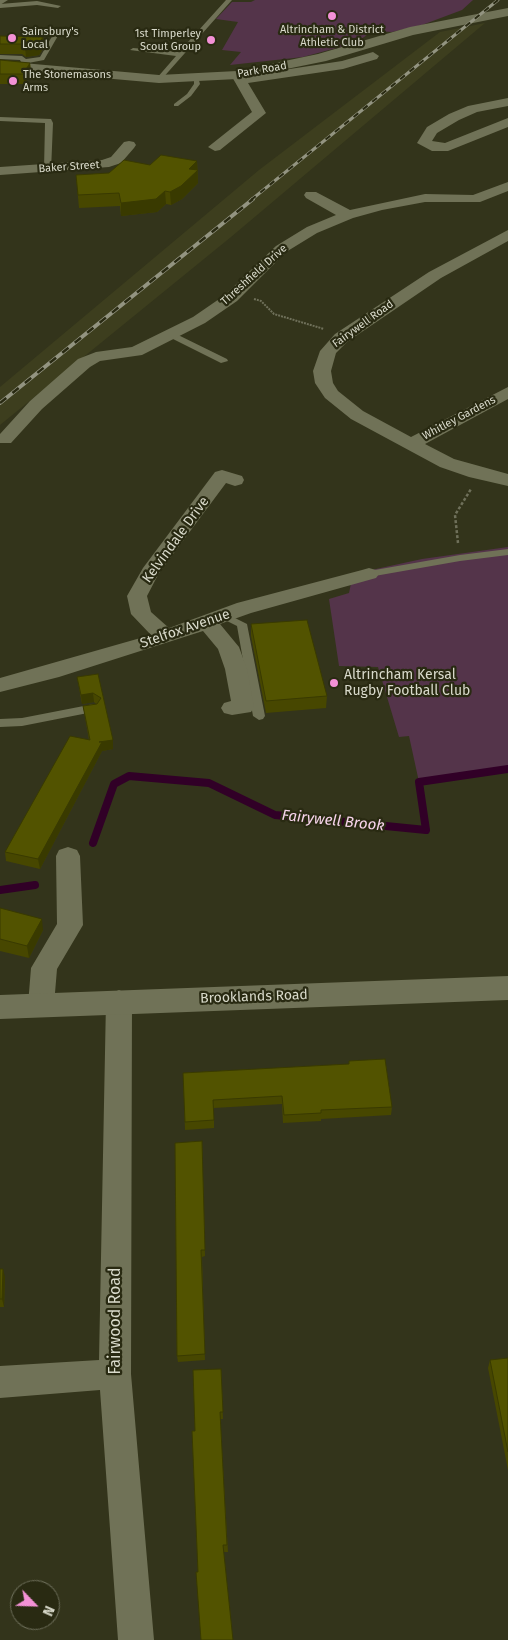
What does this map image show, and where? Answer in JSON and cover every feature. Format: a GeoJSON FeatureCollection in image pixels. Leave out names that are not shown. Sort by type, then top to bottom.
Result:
{"type":"FeatureCollection","features":[{"type":"Feature","properties":{"kind":"main road","name":"Park Road"},"geometry":{"type":"LineString","coordinates":[[9,64],[159,79],[238,78],[321,58],[410,31],[508,12]]}},
{"type":"Feature","properties":{"kind":"main road","name":"Brooklands Road"},"geometry":{"type":"LineString","coordinates":[[0,1007],[119,1001],[508,988]]}},
{"type":"Feature","properties":{"kind":"street","name":"Park Road"},"geometry":{"type":"LineString","coordinates":[[238,78],[343,65],[373,56]]}},
{"type":"Feature","properties":{"kind":"street"},"geometry":{"type":"LineString","coordinates":[[215,147],[258,114],[238,78]]}},
{"type":"Feature","properties":{"kind":"street"},"geometry":{"type":"LineString","coordinates":[[508,102],[473,109],[454,116],[432,130],[424,143],[432,147],[448,147],[508,122]]}},
{"type":"Feature","properties":{"kind":"street","name":"Baker Street"},"geometry":{"type":"LineString","coordinates":[[0,172],[97,166],[112,162],[130,145]]}},
{"type":"Feature","properties":{"kind":"street","name":"Threshfield Drive"},"geometry":{"type":"LineString","coordinates":[[31,433],[9,434],[36,405],[89,360],[136,351],[209,314],[235,294],[291,242],[320,226],[348,215],[424,198],[475,200],[508,186]]}},
{"type":"Feature","properties":{"kind":"street"},"geometry":{"type":"LineString","coordinates":[[323,196],[348,215]]}},
{"type":"Feature","properties":{"kind":"street","name":"Fairywell Road"},"geometry":{"type":"LineString","coordinates":[[508,235],[435,275],[344,335],[331,347],[324,358],[322,371],[327,388],[345,407],[447,463],[508,480]]}},
{"type":"Feature","properties":{"kind":"street","name":"Whitley Gardens"},"geometry":{"type":"LineString","coordinates":[[411,444],[508,392]]}},
{"type":"Feature","properties":{"kind":"street","name":"Kelvindale Drive"},"geometry":{"type":"LineString","coordinates":[[166,637],[141,614],[138,596],[150,572],[222,476],[235,480]]}},
{"type":"Feature","properties":{"kind":"street","name":"Stelfox Avenue"},"geometry":{"type":"LineString","coordinates":[[0,685],[51,672],[166,637],[215,618],[369,574]]}},
{"type":"Feature","properties":{"kind":"street"},"geometry":{"type":"LineString","coordinates":[[215,618],[236,669],[243,707],[232,708]]}},
{"type":"Feature","properties":{"kind":"street"},"geometry":{"type":"LineString","coordinates":[[40,1005],[44,968],[70,925],[68,856]]}},
{"type":"Feature","properties":{"kind":"street","name":"Fairwood Road"},"geometry":{"type":"LineString","coordinates":[[119,1001],[115,1374],[136,1640]]}},
{"type":"Feature","properties":{"kind":"street"},"geometry":{"type":"LineString","coordinates":[[0,1382],[115,1374]]}},
{"type":"Feature","properties":{"kind":"lane"},"geometry":{"type":"LineString","coordinates":[[159,79],[229,0]]}},
{"type":"Feature","properties":{"kind":"lane"},"geometry":{"type":"LineString","coordinates":[[0,6],[40,2],[58,6]]}},
{"type":"Feature","properties":{"kind":"lane"},"geometry":{"type":"LineString","coordinates":[[9,64],[42,59],[56,34]]}},
{"type":"Feature","properties":{"kind":"lane"},"geometry":{"type":"LineString","coordinates":[[133,50],[180,54]]}},
{"type":"Feature","properties":{"kind":"lane"},"geometry":{"type":"LineString","coordinates":[[176,104],[190,95],[197,84],[196,78]]}},
{"type":"Feature","properties":{"kind":"lane"},"geometry":{"type":"LineString","coordinates":[[0,119],[23,118],[48,121],[50,123],[48,169]]}},
{"type":"Feature","properties":{"kind":"lane"},"geometry":{"type":"LineString","coordinates":[[170,334],[224,361]]}},
{"type":"Feature","properties":{"kind":"lane"},"geometry":{"type":"LineString","coordinates":[[369,574],[460,558],[508,552]]}},
{"type":"Feature","properties":{"kind":"lane"},"geometry":{"type":"LineString","coordinates":[[215,618],[242,624],[259,716]]}},
{"type":"Feature","properties":{"kind":"lane"},"geometry":{"type":"LineString","coordinates":[[0,723],[22,722],[94,708]]}},
{"type":"Feature","properties":{"kind":"path"},"geometry":{"type":"LineString","coordinates":[[235,294],[261,301],[274,314],[344,335]]}},
{"type":"Feature","properties":{"kind":"path"},"geometry":{"type":"LineString","coordinates":[[460,558],[455,515],[481,474]]}},
{"type":"Feature","properties":{"kind":"shaded area"},"geometry":{"type":"Polygon","coordinates":[[[255,0],[473,0],[462,10],[422,25],[392,32],[373,31],[355,43],[303,57],[230,65],[241,52],[222,50],[238,22],[216,19],[232,2],[251,2],[255,0]]]}},
{"type":"Feature","properties":{"kind":"shaded area"},"geometry":{"type":"Polygon","coordinates":[[[485,23],[231,237],[0,425],[0,387],[259,170],[440,32],[485,23]]]}},
{"type":"Feature","properties":{"kind":"shaded area"},"geometry":{"type":"Polygon","coordinates":[[[508,547],[508,769],[419,782],[409,736],[399,737],[378,667],[339,666],[329,599],[349,593],[353,574],[422,559],[508,547]]]}},
{"type":"Feature","properties":{"kind":"building"},"geometry":{"type":"Polygon","coordinates":[[[0,36],[43,37],[38,45],[25,47],[21,44],[0,44],[0,36]]]}},
{"type":"Feature","properties":{"kind":"building"},"geometry":{"type":"Polygon","coordinates":[[[0,60],[30,63],[23,74],[0,74],[0,60]]]}},
{"type":"Feature","properties":{"kind":"building"},"geometry":{"type":"Polygon","coordinates":[[[161,155],[197,161],[189,169],[198,170],[181,186],[170,192],[165,191],[156,199],[121,203],[119,193],[78,195],[76,175],[109,173],[124,160],[150,165],[161,155]]]}},
{"type":"Feature","properties":{"kind":"building","name":"Altrincham Kersal Rugby Football Club"},"geometry":{"type":"Polygon","coordinates":[[[307,620],[327,696],[266,701],[251,624],[307,620]]]}},
{"type":"Feature","properties":{"kind":"building"},"geometry":{"type":"Polygon","coordinates":[[[98,674],[113,740],[99,742],[102,742],[38,859],[5,852],[70,736],[90,740],[83,706],[97,704],[101,698],[93,693],[81,695],[77,677],[98,674]]]}},
{"type":"Feature","properties":{"kind":"building"},"geometry":{"type":"Polygon","coordinates":[[[0,908],[42,919],[27,946],[0,939],[0,908]]]}},
{"type":"Feature","properties":{"kind":"building"},"geometry":{"type":"Polygon","coordinates":[[[385,1059],[392,1107],[321,1110],[321,1113],[284,1115],[282,1096],[213,1100],[214,1120],[185,1122],[183,1073],[349,1064],[349,1061],[385,1059]]]}},
{"type":"Feature","properties":{"kind":"building"},"geometry":{"type":"Polygon","coordinates":[[[202,1141],[205,1250],[201,1250],[205,1354],[177,1356],[175,1143],[202,1141]]]}},
{"type":"Feature","properties":{"kind":"building"},"geometry":{"type":"Polygon","coordinates":[[[0,1269],[3,1269],[2,1299],[0,1299],[0,1269]]]}},
{"type":"Feature","properties":{"kind":"building"},"geometry":{"type":"Polygon","coordinates":[[[508,1358],[508,1452],[490,1360],[508,1358]]]}},
{"type":"Feature","properties":{"kind":"building"},"geometry":{"type":"Polygon","coordinates":[[[221,1369],[223,1412],[220,1412],[227,1545],[223,1545],[233,1640],[201,1640],[196,1572],[198,1572],[192,1431],[195,1431],[193,1370],[221,1369]]]}},
{"type":"Feature","properties":{"kind":"waterway","name":"Fairywell Brook"},"geometry":{"type":"LineString","coordinates":[[93,843],[114,784],[129,776],[209,783],[275,815],[426,830],[419,782],[508,769]]}},
{"type":"Feature","properties":{"kind":"waterway","name":"Fairywell Brook"},"geometry":{"type":"LineString","coordinates":[[0,890],[35,885]]}},
{"type":"Feature","properties":{"kind":"railway"},"geometry":{"type":"LineString","coordinates":[[251,200],[498,0]]}},
{"type":"Feature","properties":{"kind":"railway"},"geometry":{"type":"LineString","coordinates":[[0,403],[253,199]]}},
{"type":"Feature","properties":{"kind":"place","name":"Altrincham & District Athletic Club"},"geometry":{"type":"Point","coordinates":[332,16]}},
{"type":"Feature","properties":{"kind":"place","name":"Sainsbury's Local"},"geometry":{"type":"Point","coordinates":[12,38]}},
{"type":"Feature","properties":{"kind":"place","name":"1st Timperley Scout Group"},"geometry":{"type":"Point","coordinates":[211,40]}},
{"type":"Feature","properties":{"kind":"place","name":"The Stonemasons Arms"},"geometry":{"type":"Point","coordinates":[13,81]}},
{"type":"Feature","properties":{"kind":"place","name":"Altrincham Kersal Rugby Football Club"},"geometry":{"type":"Point","coordinates":[334,683]}}]}
